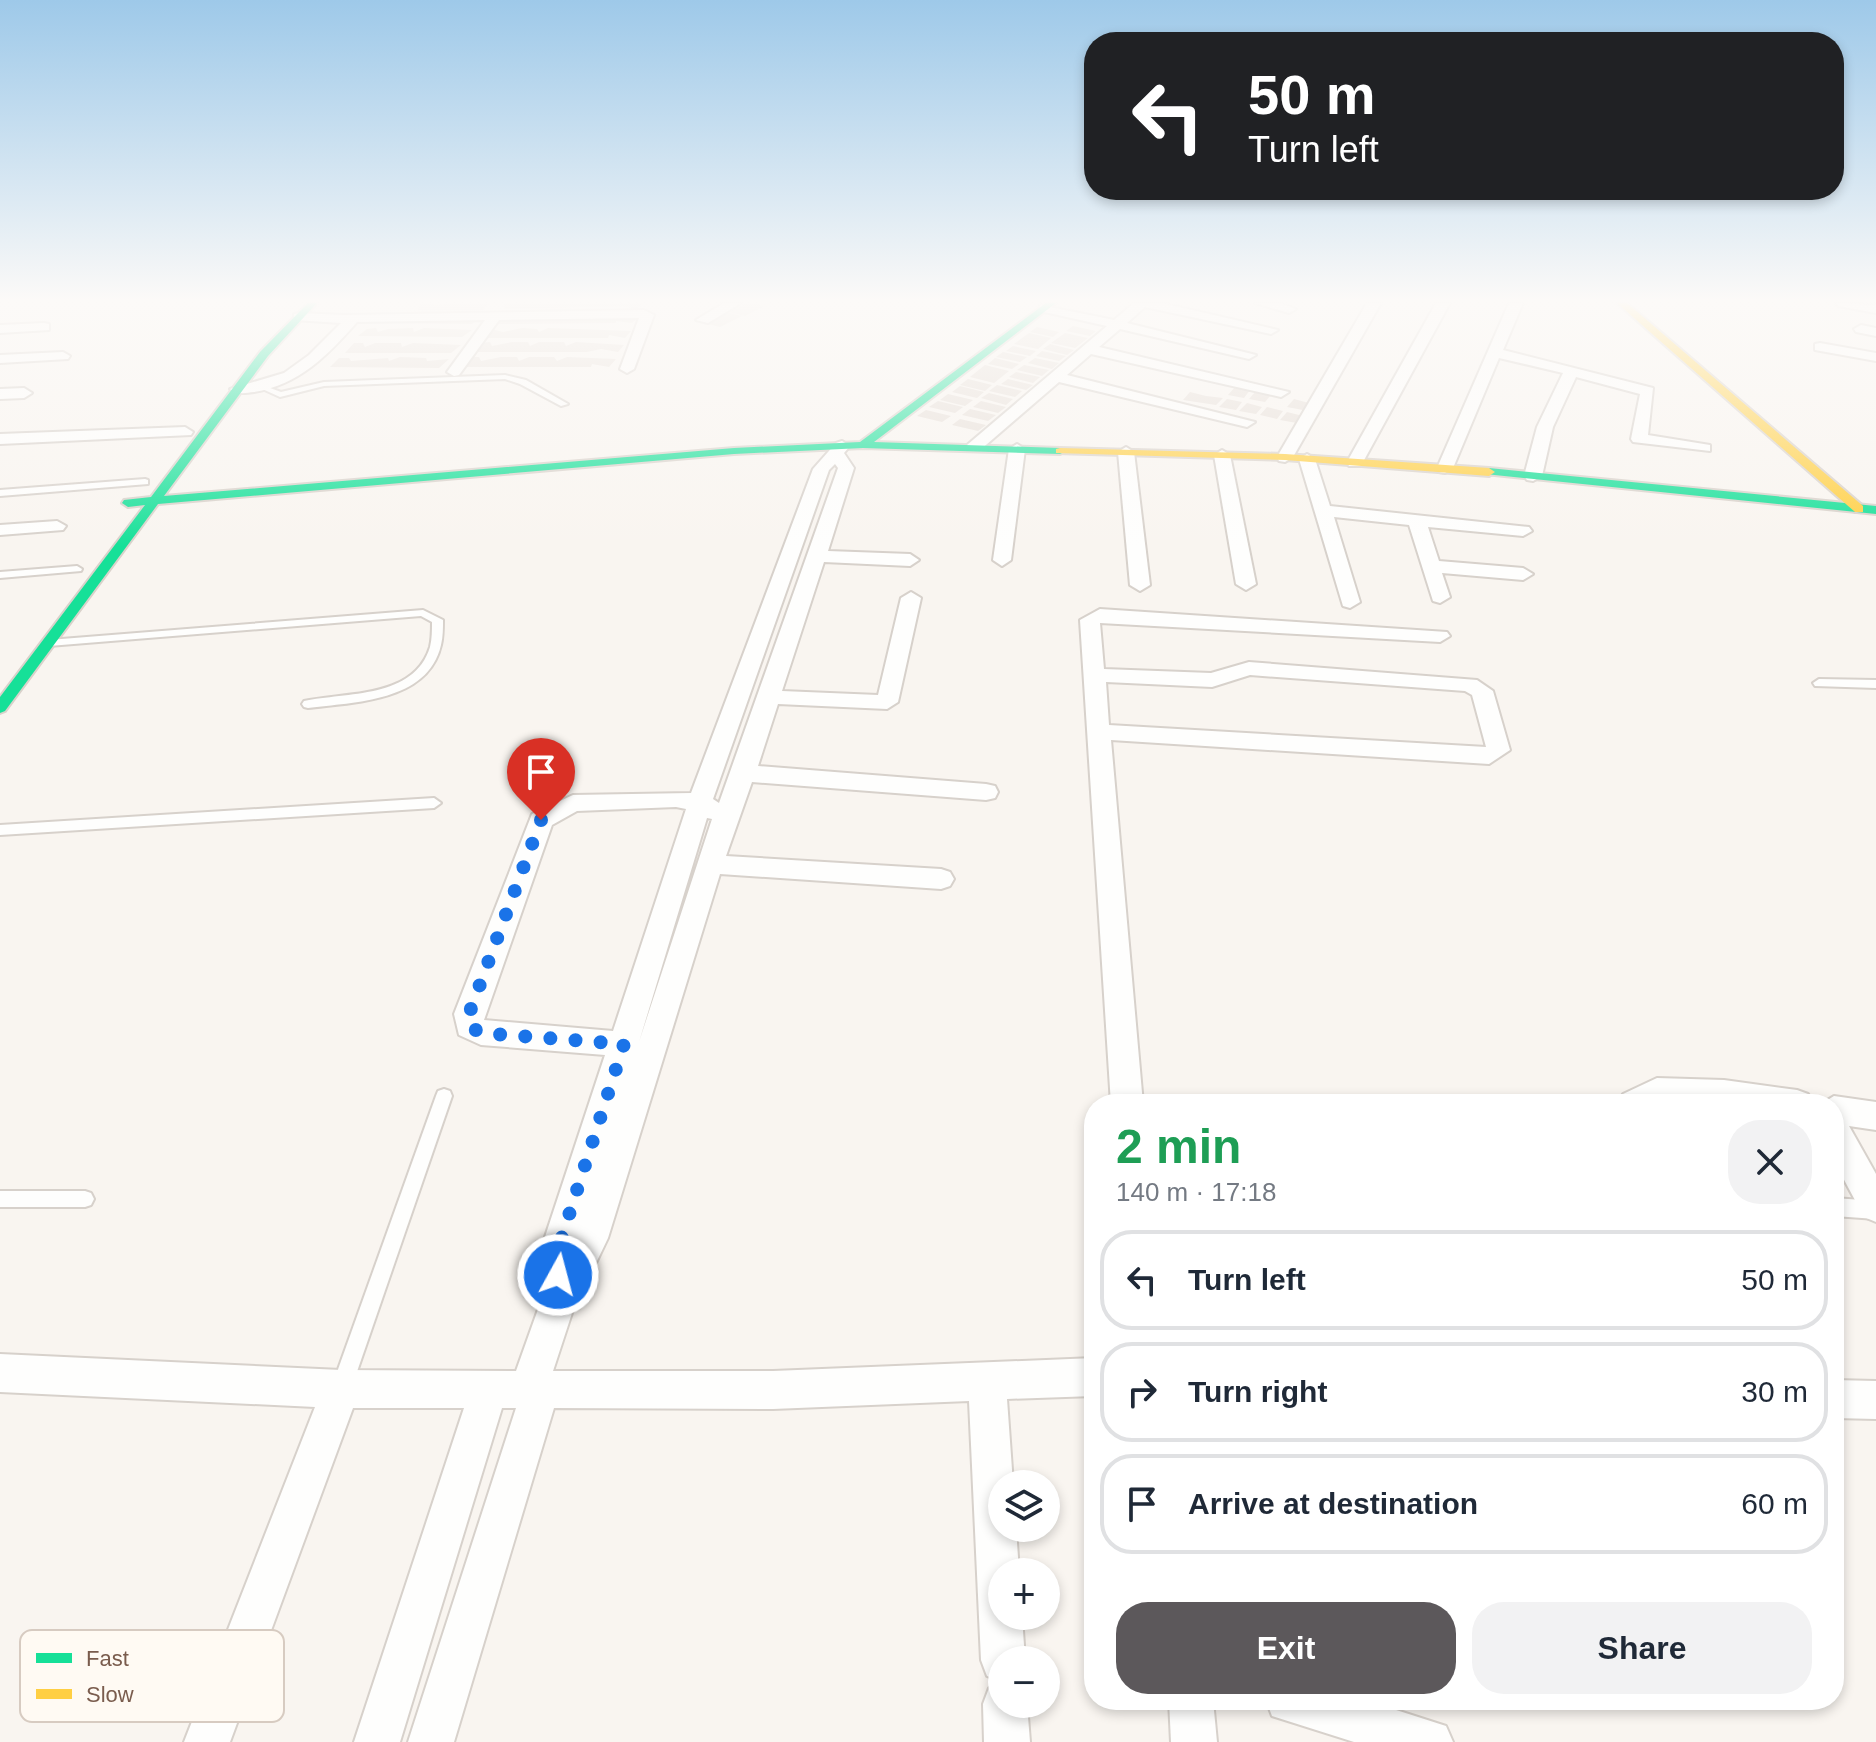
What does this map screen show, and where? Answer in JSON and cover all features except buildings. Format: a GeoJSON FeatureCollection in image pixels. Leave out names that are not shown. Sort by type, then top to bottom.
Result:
{"type":"FeatureCollection","features":[{"type":"Feature","properties":{"kind":"street"},"geometry":{"type":"LineString","coordinates":[[113,522],[224,384]]}},
{"type":"Feature","properties":{"kind":"street"},"geometry":{"type":"LineString","coordinates":[[0,708],[241,384]]}},
{"type":"Feature","properties":{"kind":"street"},"geometry":{"type":"LineString","coordinates":[[238,389],[268,384]]}},
{"type":"Feature","properties":{"kind":"street"},"geometry":{"type":"LineString","coordinates":[[863,445],[944,384]]}},
{"type":"Feature","properties":{"kind":"street"},"geometry":{"type":"LineString","coordinates":[[973,448],[1045,384]]}},
{"type":"Feature","properties":{"kind":"street"},"geometry":{"type":"LineString","coordinates":[[1089,384],[1247,422]]}},
{"type":"Feature","properties":{"kind":"street"},"geometry":{"type":"LineString","coordinates":[[1246,384],[1281,392]]}},
{"type":"Feature","properties":{"kind":"street"},"geometry":{"type":"LineString","coordinates":[[1285,457],[1327,384]]}},
{"type":"Feature","properties":{"kind":"street"},"geometry":{"type":"LineString","coordinates":[[1355,462],[1398,384]]}},
{"type":"Feature","properties":{"kind":"street"},"geometry":{"type":"LineString","coordinates":[[1445,468],[1479,384]]}},
{"type":"Feature","properties":{"kind":"street"},"geometry":{"type":"LineString","coordinates":[[1533,476],[1545,427],[1565,384]]}},
{"type":"Feature","properties":{"kind":"street"},"geometry":{"type":"LineString","coordinates":[[1622,384],[1648,391],[1639,439],[1704,448]]}},
{"type":"Feature","properties":{"kind":"street"},"geometry":{"type":"LineString","coordinates":[[1715,384],[1876,524]]}},
{"type":"Feature","properties":{"kind":"street"},"geometry":{"type":"LineString","coordinates":[[1731,384],[1876,508]]}},
{"type":"Feature","properties":{"kind":"street"},"geometry":{"type":"LineString","coordinates":[[0,394],[24,393]]}},
{"type":"Feature","properties":{"kind":"street"},"geometry":{"type":"LineString","coordinates":[[0,439],[185,432]]}},
{"type":"Feature","properties":{"kind":"street"},"geometry":{"type":"LineString","coordinates":[[128,503],[734,451],[840,451],[863,445],[1285,457],[1445,468],[1876,508]]}},
{"type":"Feature","properties":{"kind":"street"},"geometry":{"type":"LineString","coordinates":[[1002,560],[1017,449]]}},
{"type":"Feature","properties":{"kind":"street"},"geometry":{"type":"LineString","coordinates":[[377,1742],[519,1389],[591,1238],[712,864],[713,810],[744,773],[846,468],[840,451]]}},
{"type":"Feature","properties":{"kind":"street"},"geometry":{"type":"LineString","coordinates":[[556,1307],[560,1243],[624,1044],[713,810],[776,592],[821,469],[840,451]]}},
{"type":"Feature","properties":{"kind":"street"},"geometry":{"type":"LineString","coordinates":[[1126,452],[1140,585]]}},
{"type":"Feature","properties":{"kind":"street"},"geometry":{"type":"LineString","coordinates":[[1222,455],[1246,584]]}},
{"type":"Feature","properties":{"kind":"street"},"geometry":{"type":"LineString","coordinates":[[1307,459],[1350,602]]}},
{"type":"Feature","properties":{"kind":"street"},"geometry":{"type":"LineString","coordinates":[[1323,511],[1523,531]]}},
{"type":"Feature","properties":{"kind":"street"},"geometry":{"type":"LineString","coordinates":[[1417,520],[1440,597]]}},
{"type":"Feature","properties":{"kind":"street"},"geometry":{"type":"LineString","coordinates":[[0,530],[57,526]]}},
{"type":"Feature","properties":{"kind":"street"},"geometry":{"type":"LineString","coordinates":[[817,556],[910,560]]}},
{"type":"Feature","properties":{"kind":"street"},"geometry":{"type":"LineString","coordinates":[[58,594],[82,563]]}},
{"type":"Feature","properties":{"kind":"street"},"geometry":{"type":"LineString","coordinates":[[1432,566],[1523,574]]}},
{"type":"Feature","properties":{"kind":"street"},"geometry":{"type":"LineString","coordinates":[[776,592],[804,593]]}},
{"type":"Feature","properties":{"kind":"street"},"geometry":{"type":"LineString","coordinates":[[769,697],[887,702],[911,598]]}},
{"type":"Feature","properties":{"kind":"street"},"geometry":{"type":"LineString","coordinates":[[1126,1094],[1090,620],[1100,615],[1440,636]]}},
{"type":"Feature","properties":{"kind":"street"},"geometry":{"type":"LineString","coordinates":[[1093,675],[1212,680],[1249,668],[1469,685],[1482,691],[1498,750],[1489,756],[1098,732]]}},
{"type":"Feature","properties":{"kind":"street"},"geometry":{"type":"LineString","coordinates":[[744,773],[986,792]]}},
{"type":"Feature","properties":{"kind":"street"},"geometry":{"type":"LineString","coordinates":[[624,1044],[481,1033],[469,1026],[469,1014],[541,820],[573,803],[676,799],[713,810]]}},
{"type":"Feature","properties":{"kind":"street"},"geometry":{"type":"LineString","coordinates":[[712,864],[941,879]]}},
{"type":"Feature","properties":{"kind":"street"},"geometry":{"type":"LineString","coordinates":[[1653,1094],[1724,1094]]}},
{"type":"Feature","properties":{"kind":"street"},"geometry":{"type":"LineString","coordinates":[[1844,1111],[1876,1116]]}},
{"type":"Feature","properties":{"kind":"street"},"geometry":{"type":"LineString","coordinates":[[1844,1149],[1876,1208]]}},
{"type":"Feature","properties":{"kind":"street"},"geometry":{"type":"LineString","coordinates":[[0,1373],[341,1389],[773,1390],[1084,1377]]}},
{"type":"Feature","properties":{"kind":"street"},"geometry":{"type":"LineString","coordinates":[[987,1381],[1002,1646]]}},
{"type":"Feature","properties":{"kind":"street"},"geometry":{"type":"LineString","coordinates":[[250,1630],[341,1389]]}},
{"type":"Feature","properties":{"kind":"street"},"geometry":{"type":"LineString","coordinates":[[431,1742],[519,1389]]}},
{"type":"Feature","properties":{"kind":"street"},"geometry":{"type":"LineString","coordinates":[[1844,1399],[1876,1400]]}},
{"type":"Feature","properties":{"kind":"street"},"geometry":{"type":"LineString","coordinates":[[1192,1710],[1194,1742]]}},
{"type":"Feature","properties":{"kind":"street"},"geometry":{"type":"LineString","coordinates":[[1322,1710],[1430,1742]]}},
{"type":"Feature","properties":{"kind":"street"},"geometry":{"type":"LineString","coordinates":[[1006,1718],[1007,1742]]}},
{"type":"Feature","properties":{"kind":"street"},"geometry":{"type":"LineString","coordinates":[[207,1742],[215,1722]]}},
{"type":"Feature","properties":{"kind":"lane"},"geometry":{"type":"LineString","coordinates":[[262,387],[280,395],[323,384]]}},
{"type":"Feature","properties":{"kind":"lane"},"geometry":{"type":"LineString","coordinates":[[527,384],[564,404]]}},
{"type":"Feature","properties":{"kind":"lane"},"geometry":{"type":"LineString","coordinates":[[0,493],[145,482]]}},
{"type":"Feature","properties":{"kind":"lane"},"geometry":{"type":"LineString","coordinates":[[0,575],[82,563]]}},
{"type":"Feature","properties":{"kind":"lane"},"geometry":{"type":"LineString","coordinates":[[48,643],[423,613],[438,620],[439,644],[431,663],[420,674],[380,694],[308,704]]}},
{"type":"Feature","properties":{"kind":"lane"},"geometry":{"type":"LineString","coordinates":[[1819,683],[1876,684]]}},
{"type":"Feature","properties":{"kind":"lane"},"geometry":{"type":"LineString","coordinates":[[0,830],[434,803]]}},
{"type":"Feature","properties":{"kind":"lane"},"geometry":{"type":"LineString","coordinates":[[341,1389],[444,1096]]}},
{"type":"Feature","properties":{"kind":"lane"},"geometry":{"type":"LineString","coordinates":[[0,1199],[85,1199]]}},
{"type":"Feature","properties":{"kind":"lane"},"geometry":{"type":"LineString","coordinates":[[1844,1207],[1876,1208]]}},
{"type":"Feature","properties":{"kind":"traffic: fast"},"geometry":{"type":"LineString","coordinates":[[0,708],[241,384]]}},
{"type":"Feature","properties":{"kind":"traffic: fast"},"geometry":{"type":"LineString","coordinates":[[863,445],[944,384]]}},
{"type":"Feature","properties":{"kind":"traffic: fast"},"geometry":{"type":"LineString","coordinates":[[128,503],[734,451],[863,445],[1060,451]]}},
{"type":"Feature","properties":{"kind":"traffic: fast"},"geometry":{"type":"LineString","coordinates":[[1489,472],[1876,510]]}},
{"type":"Feature","properties":{"kind":"traffic: slow"},"geometry":{"type":"LineString","coordinates":[[1715,384],[1859,509]]}},
{"type":"Feature","properties":{"kind":"traffic: slow"},"geometry":{"type":"LineString","coordinates":[[1060,451],[1285,457],[1489,472]]}},
{"type":"Feature","properties":{"kind":"route"},"geometry":{"type":"LineString","coordinates":[[541,820],[469,1014],[469,1026],[481,1033],[624,1044],[560,1243],[558,1275]]}}]}
